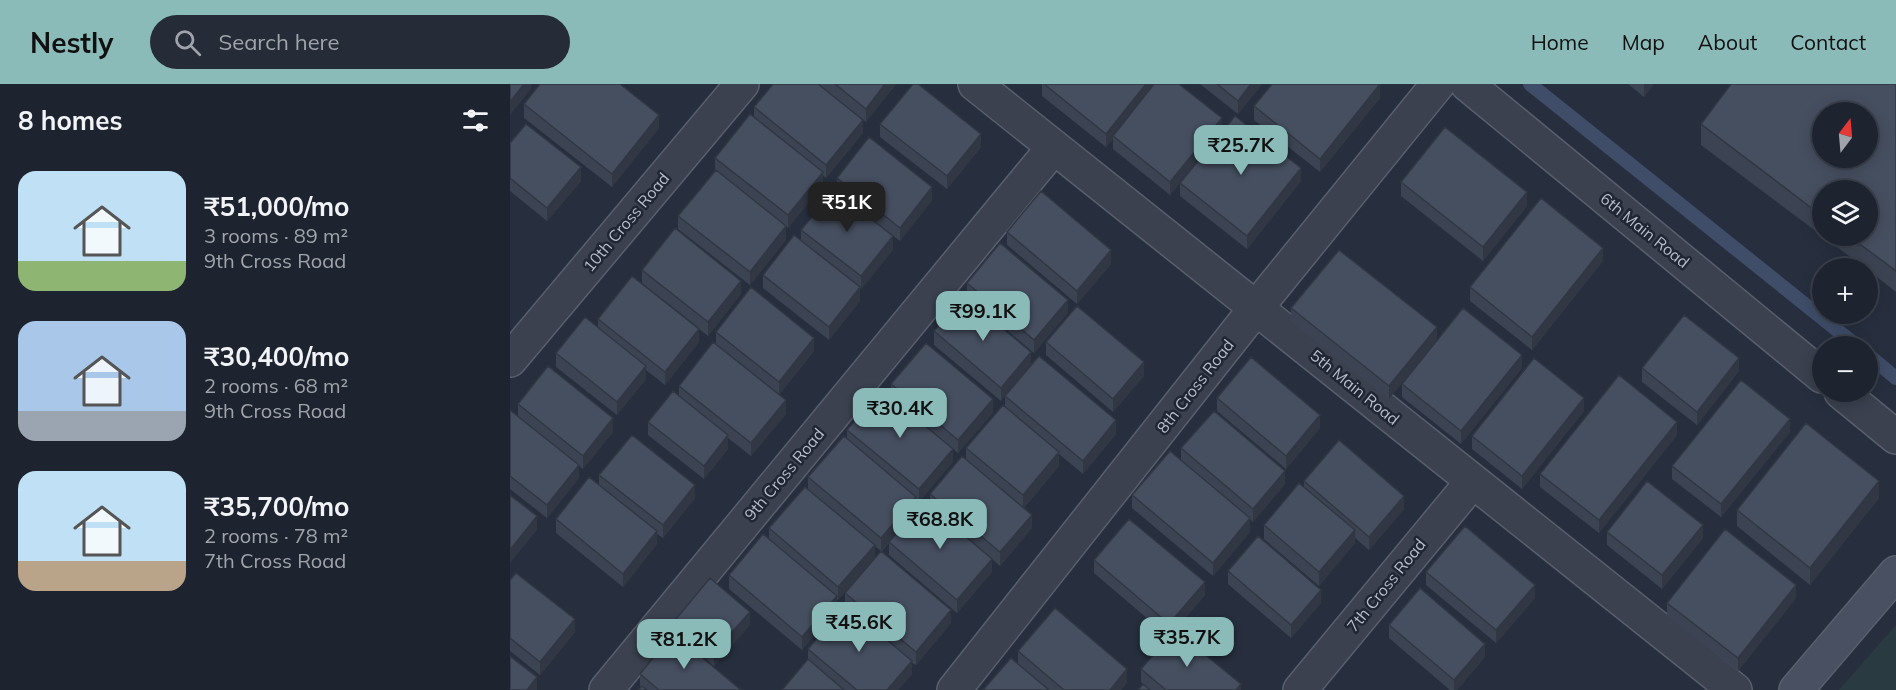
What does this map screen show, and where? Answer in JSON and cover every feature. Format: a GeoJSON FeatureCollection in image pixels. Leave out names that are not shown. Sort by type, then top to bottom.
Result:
{"type":"FeatureCollection","features":[{"type":"Feature","properties":{"kind":"main road"},"geometry":{"type":"LineString","coordinates":[[1796,690],[1896,573]]}},
{"type":"Feature","properties":{"kind":"street","name":"10th Cross Road"},"geometry":{"type":"LineString","coordinates":[[510,360],[742,84]]}},
{"type":"Feature","properties":{"kind":"street","name":"5th Main Road"},"geometry":{"type":"LineString","coordinates":[[975,84],[1735,690]]}},
{"type":"Feature","properties":{"kind":"street","name":"8th Cross Road"},"geometry":{"type":"LineString","coordinates":[[954,690],[1256,308],[1438,84]]}},
{"type":"Feature","properties":{"kind":"street","name":"6th Main Road"},"geometry":{"type":"LineString","coordinates":[[1467,84],[1812,368]]}},
{"type":"Feature","properties":{"kind":"street","name":"9th Cross Road"},"geometry":{"type":"LineString","coordinates":[[606,690],[1054,147]]}},
{"type":"Feature","properties":{"kind":"street"},"geometry":{"type":"LineString","coordinates":[[1853,402],[1896,437]]}},
{"type":"Feature","properties":{"kind":"street","name":"7th Cross Road"},"geometry":{"type":"LineString","coordinates":[[1300,690],[1473,481]]}},
{"type":"Feature","properties":{"kind":"shaded area"},"geometry":{"type":"Polygon","coordinates":[[[1896,625],[1896,690],[1839,690],[1896,625]]]}},
{"type":"Feature","properties":{"kind":"building"},"geometry":{"type":"Polygon","coordinates":[[[510,84],[524,84],[510,102],[510,84]]]}},
{"type":"Feature","properties":{"kind":"building"},"geometry":{"type":"Polygon","coordinates":[[[540,84],[620,84],[659,115],[612,174],[524,104],[540,84]]]}},
{"type":"Feature","properties":{"kind":"building"},"geometry":{"type":"Polygon","coordinates":[[[773,84],[818,84],[863,120],[826,165],[754,107],[773,84]]]}},
{"type":"Feature","properties":{"kind":"building"},"geometry":{"type":"Polygon","coordinates":[[[835,84],[885,84],[866,109],[835,84]]]}},
{"type":"Feature","properties":{"kind":"building"},"geometry":{"type":"Polygon","coordinates":[[[913,84],[918,84],[981,134],[947,176],[880,124],[913,84]]]}},
{"type":"Feature","properties":{"kind":"building"},"geometry":{"type":"Polygon","coordinates":[[[1044,84],[1146,84],[1106,134],[1044,84]]]}},
{"type":"Feature","properties":{"kind":"building"},"geometry":{"type":"Polygon","coordinates":[[[1154,84],[1179,84],[1222,118],[1170,182],[1113,136],[1154,84]]]}},
{"type":"Feature","properties":{"kind":"building"},"geometry":{"type":"Polygon","coordinates":[[[1217,84],[1251,84],[1238,101],[1217,84]]]}},
{"type":"Feature","properties":{"kind":"building"},"geometry":{"type":"Polygon","coordinates":[[[1272,84],[1380,84],[1320,159],[1254,106],[1272,84]]]}},
{"type":"Feature","properties":{"kind":"building"},"geometry":{"type":"Polygon","coordinates":[[[1731,84],[1896,84],[1896,271],[1862,246],[1878,246],[1878,180],[1812,180],[1812,208],[1701,124],[1731,84]]]}},
{"type":"Feature","properties":{"kind":"building"},"geometry":{"type":"Polygon","coordinates":[[[750,114],[823,172],[788,215],[715,158],[750,114]]]}},
{"type":"Feature","properties":{"kind":"building"},"geometry":{"type":"Polygon","coordinates":[[[1235,116],[1301,168],[1247,236],[1180,183],[1235,116]]]}},
{"type":"Feature","properties":{"kind":"building"},"geometry":{"type":"Polygon","coordinates":[[[526,124],[581,167],[547,208],[510,178],[510,143],[526,124]]]}},
{"type":"Feature","properties":{"kind":"building"},"geometry":{"type":"Polygon","coordinates":[[[1445,127],[1527,192],[1483,247],[1401,182],[1445,127]]]}},
{"type":"Feature","properties":{"kind":"building"},"geometry":{"type":"Polygon","coordinates":[[[869,137],[932,187],[900,228],[837,178],[869,137]]]}},
{"type":"Feature","properties":{"kind":"building"},"geometry":{"type":"Polygon","coordinates":[[[716,170],[786,226],[750,272],[678,216],[716,170]]]}},
{"type":"Feature","properties":{"kind":"building"},"geometry":{"type":"Polygon","coordinates":[[[834,190],[893,236],[861,276],[801,230],[834,190]]]}},
{"type":"Feature","properties":{"kind":"building"},"geometry":{"type":"Polygon","coordinates":[[[1041,191],[1111,250],[1077,291],[1007,232],[1041,191]]]}},
{"type":"Feature","properties":{"kind":"building"},"geometry":{"type":"Polygon","coordinates":[[[1541,198],[1603,248],[1532,337],[1470,287],[1541,198]]]}},
{"type":"Feature","properties":{"kind":"building"},"geometry":{"type":"Polygon","coordinates":[[[675,228],[741,281],[708,322],[642,270],[675,228]]]}},
{"type":"Feature","properties":{"kind":"building"},"geometry":{"type":"Polygon","coordinates":[[[794,235],[860,287],[829,327],[763,275],[794,235]]]}},
{"type":"Feature","properties":{"kind":"building"},"geometry":{"type":"Polygon","coordinates":[[[1000,243],[1068,300],[1034,340],[967,283],[1000,243]]]}},
{"type":"Feature","properties":{"kind":"building"},"geometry":{"type":"Polygon","coordinates":[[[1339,250],[1437,327],[1389,386],[1291,308],[1339,250]]]}},
{"type":"Feature","properties":{"kind":"building"},"geometry":{"type":"Polygon","coordinates":[[[632,276],[699,329],[665,372],[598,319],[632,276]]]}},
{"type":"Feature","properties":{"kind":"building"},"geometry":{"type":"Polygon","coordinates":[[[751,287],[814,338],[779,382],[716,332],[751,287]]]}},
{"type":"Feature","properties":{"kind":"building"},"geometry":{"type":"Polygon","coordinates":[[[964,296],[1031,352],[1001,388],[934,331],[964,296]]]}},
{"type":"Feature","properties":{"kind":"building"},"geometry":{"type":"Polygon","coordinates":[[[1077,306],[1144,362],[1113,399],[1046,342],[1077,306]]]}},
{"type":"Feature","properties":{"kind":"building"},"geometry":{"type":"Polygon","coordinates":[[[1463,308],[1522,355],[1461,431],[1402,384],[1463,308]]]}},
{"type":"Feature","properties":{"kind":"building"},"geometry":{"type":"Polygon","coordinates":[[[1684,315],[1739,358],[1697,412],[1642,368],[1684,315]]]}},
{"type":"Feature","properties":{"kind":"building"},"geometry":{"type":"Polygon","coordinates":[[[585,317],[646,366],[617,402],[556,353],[585,317]]]}},
{"type":"Feature","properties":{"kind":"building"},"geometry":{"type":"Polygon","coordinates":[[[713,342],[786,400],[751,443],[679,386],[713,342]]]}},
{"type":"Feature","properties":{"kind":"building"},"geometry":{"type":"Polygon","coordinates":[[[926,343],[993,399],[958,440],[891,384],[926,343]]]}},
{"type":"Feature","properties":{"kind":"building"},"geometry":{"type":"Polygon","coordinates":[[[1039,356],[1116,420],[1083,461],[1005,396],[1039,356]]]}},
{"type":"Feature","properties":{"kind":"building"},"geometry":{"type":"Polygon","coordinates":[[[1251,357],[1320,415],[1286,456],[1217,398],[1251,357]]]}},
{"type":"Feature","properties":{"kind":"building"},"geometry":{"type":"Polygon","coordinates":[[[1534,358],[1584,398],[1522,476],[1472,436],[1534,358]]]}},
{"type":"Feature","properties":{"kind":"building"},"geometry":{"type":"Polygon","coordinates":[[[548,366],[613,418],[583,456],[518,404],[548,366]]]}},
{"type":"Feature","properties":{"kind":"building"},"geometry":{"type":"Polygon","coordinates":[[[1619,375],[1677,422],[1599,520],[1540,474],[1619,375]]]}},
{"type":"Feature","properties":{"kind":"building"},"geometry":{"type":"Polygon","coordinates":[[[1741,380],[1790,419],[1721,504],[1672,466],[1741,380]]]}},
{"type":"Feature","properties":{"kind":"building"},"geometry":{"type":"Polygon","coordinates":[[[881,389],[953,449],[919,489],[847,430],[881,389]]]}},
{"type":"Feature","properties":{"kind":"building"},"geometry":{"type":"Polygon","coordinates":[[[673,391],[728,435],[704,466],[648,422],[673,391]]]}},
{"type":"Feature","properties":{"kind":"building"},"geometry":{"type":"Polygon","coordinates":[[[1003,405],[1059,452],[1023,495],[966,448],[1003,405]]]}},
{"type":"Feature","properties":{"kind":"building"},"geometry":{"type":"Polygon","coordinates":[[[510,410],[579,465],[547,505],[510,476],[510,410]]]}},
{"type":"Feature","properties":{"kind":"building"},"geometry":{"type":"Polygon","coordinates":[[[1214,411],[1285,471],[1253,509],[1181,448],[1214,411]]]}},
{"type":"Feature","properties":{"kind":"building"},"geometry":{"type":"Polygon","coordinates":[[[1806,423],[1879,481],[1810,568],[1737,510],[1806,423]]]}},
{"type":"Feature","properties":{"kind":"building"},"geometry":{"type":"Polygon","coordinates":[[[632,435],[695,485],[663,525],[599,475],[632,435]]]}},
{"type":"Feature","properties":{"kind":"building"},"geometry":{"type":"Polygon","coordinates":[[[844,436],[916,497],[881,538],[808,477],[844,436]]]}},
{"type":"Feature","properties":{"kind":"building"},"geometry":{"type":"Polygon","coordinates":[[[1339,440],[1404,496],[1369,537],[1304,481],[1339,440]]]}},
{"type":"Feature","properties":{"kind":"building"},"geometry":{"type":"Polygon","coordinates":[[[1170,451],[1250,518],[1213,563],[1132,495],[1170,451]]]}},
{"type":"Feature","properties":{"kind":"building"},"geometry":{"type":"Polygon","coordinates":[[[962,456],[1032,515],[1000,552],[930,494],[962,456]]]}},
{"type":"Feature","properties":{"kind":"building"},"geometry":{"type":"Polygon","coordinates":[[[589,477],[657,531],[623,574],[556,519],[589,477]]]}},
{"type":"Feature","properties":{"kind":"building"},"geometry":{"type":"Polygon","coordinates":[[[1647,481],[1703,525],[1662,575],[1607,532],[1647,481]]]}},
{"type":"Feature","properties":{"kind":"building"},"geometry":{"type":"Polygon","coordinates":[[[1299,483],[1355,530],[1319,572],[1264,525],[1299,483]]]}},
{"type":"Feature","properties":{"kind":"building"},"geometry":{"type":"Polygon","coordinates":[[[805,487],[875,545],[838,587],[769,528],[805,487]]]}},
{"type":"Feature","properties":{"kind":"building"},"geometry":{"type":"Polygon","coordinates":[[[510,495],[537,516],[510,550],[510,495]]]}},
{"type":"Feature","properties":{"kind":"building"},"geometry":{"type":"Polygon","coordinates":[[[924,501],[992,559],[957,600],[889,542],[924,501]]]}},
{"type":"Feature","properties":{"kind":"building"},"geometry":{"type":"Polygon","coordinates":[[[1129,519],[1205,582],[1169,624],[1094,560],[1129,519]]]}},
{"type":"Feature","properties":{"kind":"building"},"geometry":{"type":"Polygon","coordinates":[[[1465,526],[1535,585],[1496,630],[1426,572],[1465,526]]]}},
{"type":"Feature","properties":{"kind":"building"},"geometry":{"type":"Polygon","coordinates":[[[1725,529],[1796,585],[1738,658],[1667,603],[1725,529]]]}},
{"type":"Feature","properties":{"kind":"building"},"geometry":{"type":"Polygon","coordinates":[[[763,534],[837,596],[802,637],[729,575],[763,534]]]}},
{"type":"Feature","properties":{"kind":"building"},"geometry":{"type":"Polygon","coordinates":[[[1258,536],[1321,590],[1291,625],[1228,571],[1258,536]]]}},
{"type":"Feature","properties":{"kind":"building"},"geometry":{"type":"Polygon","coordinates":[[[881,551],[951,610],[916,652],[845,593],[881,551]]]}},
{"type":"Feature","properties":{"kind":"building"},"geometry":{"type":"Polygon","coordinates":[[[516,573],[575,619],[540,662],[510,638],[510,580],[516,573]]]}},
{"type":"Feature","properties":{"kind":"building"},"geometry":{"type":"Polygon","coordinates":[[[710,578],[750,612],[714,652],[676,619],[710,578]]]}},
{"type":"Feature","properties":{"kind":"building"},"geometry":{"type":"Polygon","coordinates":[[[1420,588],[1485,644],[1454,680],[1389,625],[1420,588]]]}},
{"type":"Feature","properties":{"kind":"building"},"geometry":{"type":"Polygon","coordinates":[[[846,605],[912,661],[887,690],[857,690],[808,649],[846,605]]]}},
{"type":"Feature","properties":{"kind":"building"},"geometry":{"type":"Polygon","coordinates":[[[1055,608],[1127,669],[1110,690],[1064,690],[1018,651],[1055,608]]]}},
{"type":"Feature","properties":{"kind":"building"},"geometry":{"type":"Polygon","coordinates":[[[1175,630],[1241,684],[1236,690],[1166,690],[1141,669],[1175,630]]]}},
{"type":"Feature","properties":{"kind":"building"},"geometry":{"type":"Polygon","coordinates":[[[673,633],[741,690],[659,690],[640,674],[673,633]]]}},
{"type":"Feature","properties":{"kind":"building"},"geometry":{"type":"Polygon","coordinates":[[[510,656],[537,677],[527,690],[510,690],[510,656]]]}},
{"type":"Feature","properties":{"kind":"building"},"geometry":{"type":"Polygon","coordinates":[[[1011,658],[1049,690],[983,690],[1011,658]]]}},
{"type":"Feature","properties":{"kind":"building"},"geometry":{"type":"Polygon","coordinates":[[[808,659],[844,690],[782,690],[808,659]]]}},
{"type":"Feature","properties":{"kind":"building"},"geometry":{"type":"Polygon","coordinates":[[[1143,684],[1150,690],[1138,690],[1143,684]]]}},
{"type":"Feature","properties":{"kind":"waterway"},"geometry":{"type":"LineString","coordinates":[[1530,84],[1845,336]]}},
{"type":"Feature","properties":{"kind":"waterway"},"geometry":{"type":"LineString","coordinates":[[1878,363],[1896,378]]}}]}
